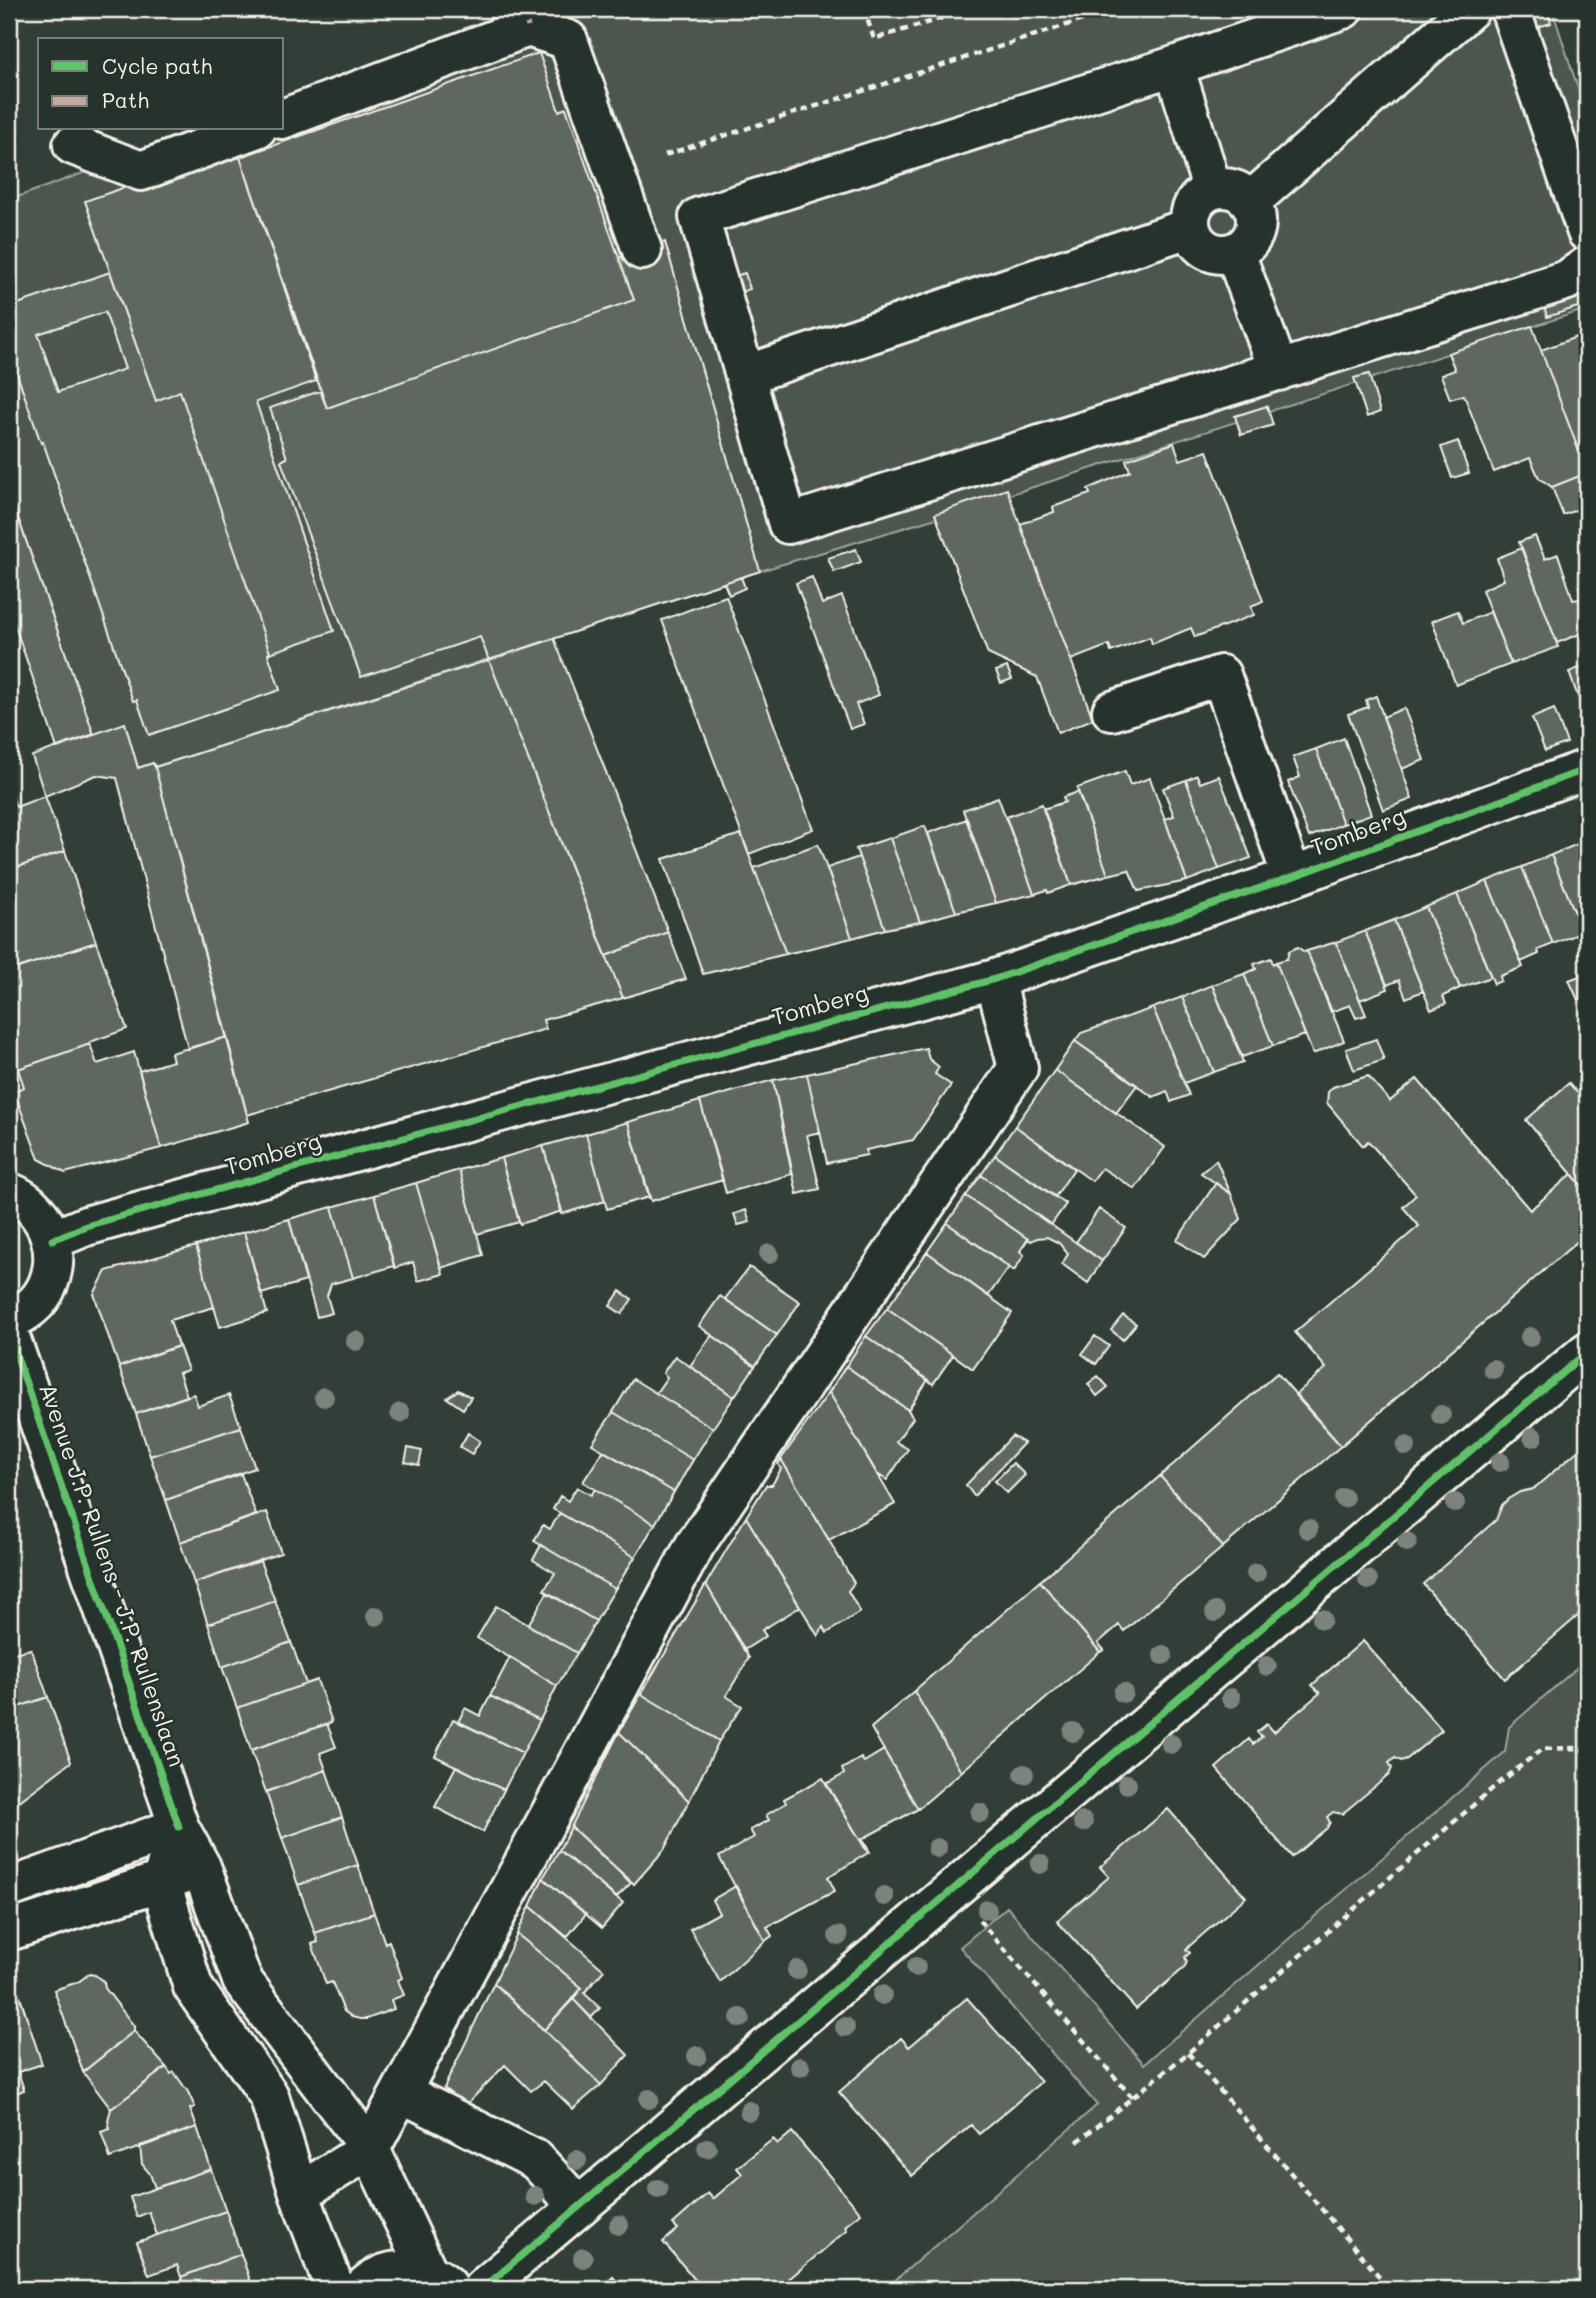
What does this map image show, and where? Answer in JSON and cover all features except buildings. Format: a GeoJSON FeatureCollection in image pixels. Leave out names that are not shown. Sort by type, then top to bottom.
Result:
{"type":"FeatureCollection","features":[{"type":"Feature","properties":{"kind":"street"},"geometry":{"type":"LineString","coordinates":[[1343,9],[1174,66],[699,217],[788,524],[1567,280],[1587,267]]}},
{"type":"Feature","properties":{"kind":"street"},"geometry":{"type":"LineString","coordinates":[[1251,201],[1470,9]]}},
{"type":"Feature","properties":{"kind":"street"},"geometry":{"type":"LineString","coordinates":[[1510,9],[1587,232]]}},
{"type":"Feature","properties":{"kind":"street"},"geometry":{"type":"LineString","coordinates":[[284,118],[528,27],[568,40],[642,250]]}},
{"type":"Feature","properties":{"kind":"street"},"geometry":{"type":"LineString","coordinates":[[1174,66],[1212,188]]}},
{"type":"Feature","properties":{"kind":"street"},"geometry":{"type":"LineString","coordinates":[[73,145],[141,171],[252,130]]}},
{"type":"Feature","properties":{"kind":"street"},"geometry":{"type":"LineString","coordinates":[[1212,188],[1237,190],[1251,201],[1257,222],[1250,241],[1235,253],[1217,255],[1195,242],[1189,228],[1193,204],[1212,188]]}},
{"type":"Feature","properties":{"kind":"street"},"geometry":{"type":"LineString","coordinates":[[745,375],[1189,228]]}},
{"type":"Feature","properties":{"kind":"street"},"geometry":{"type":"LineString","coordinates":[[1235,253],[1279,371]]}},
{"type":"Feature","properties":{"kind":"street"},"geometry":{"type":"LineString","coordinates":[[1112,711],[1221,676],[1292,877]]}},
{"type":"Feature","properties":{"kind":"street","name":"Tomberg"},"geometry":{"type":"LineString","coordinates":[[52,1240],[86,1226],[383,1143],[995,979],[1292,877],[1587,769]]}},
{"type":"Feature","properties":{"kind":"street"},"geometry":{"type":"LineString","coordinates":[[299,2193],[370,2149],[695,1545],[1018,1068],[995,979]]}},
{"type":"Feature","properties":{"kind":"street"},"geometry":{"type":"LineString","coordinates":[[9,1192],[33,1207],[45,1222],[52,1240],[54,1261],[49,1281],[39,1299],[24,1313],[9,1321]]}},
{"type":"Feature","properties":{"kind":"street","name":"Avenue J.P. Rullens - J.P. Rullenslaan"},"geometry":{"type":"LineString","coordinates":[[9,1334],[179,1827],[201,1867],[242,1980],[370,2149],[440,2282]]}},
{"type":"Feature","properties":{"kind":"street"},"geometry":{"type":"LineString","coordinates":[[482,2289],[1587,1352]]}},
{"type":"Feature","properties":{"kind":"street"},"geometry":{"type":"LineString","coordinates":[[179,1827],[161,1882],[193,1987],[269,2096],[299,2193],[335,2289]]}},
{"type":"Feature","properties":{"kind":"street"},"geometry":{"type":"LineString","coordinates":[[9,1888],[179,1827]]}},
{"type":"Feature","properties":{"kind":"street"},"geometry":{"type":"LineString","coordinates":[[9,1931],[201,1867]]}},
{"type":"Feature","properties":{"kind":"street"},"geometry":{"type":"LineString","coordinates":[[402,2093],[536,2160],[579,2207]]}},
{"type":"Feature","properties":{"kind":"street"},"geometry":{"type":"LineString","coordinates":[[362,2289],[380,2276],[396,2271],[413,2270],[440,2282]]}},
{"type":"Feature","properties":{"kind":"path"},"geometry":{"type":"LineString","coordinates":[[864,9],[874,38],[972,9]]}},
{"type":"Feature","properties":{"kind":"path"},"geometry":{"type":"LineString","coordinates":[[664,155],[1116,9]]}},
{"type":"Feature","properties":{"kind":"path"},"geometry":{"type":"LineString","coordinates":[[1077,2142],[1188,2053],[1493,1788],[1542,1749],[1574,1748],[1587,1751]]}},
{"type":"Feature","properties":{"kind":"path"},"geometry":{"type":"LineString","coordinates":[[957,1888],[984,1927],[1132,2097]]}},
{"type":"Feature","properties":{"kind":"path"},"geometry":{"type":"LineString","coordinates":[[1188,2053],[1390,2289]]}},
{"type":"Feature","properties":{"kind":"shaded area"},"geometry":{"type":"Polygon","coordinates":[[[534,9],[1552,9],[1587,116],[1587,309],[943,516],[760,571],[155,767],[153,763],[138,768],[125,724],[94,735],[9,492],[9,200],[202,130],[284,130],[284,127],[534,9]]]}},
{"type":"Feature","properties":{"kind":"shaded area"},"geometry":{"type":"Polygon","coordinates":[[[1587,1659],[1587,2289],[885,2289],[1097,2105],[960,1947],[1007,1907],[1144,2064],[1505,1752],[1509,1727],[1587,1659]]]}},
{"type":"Feature","properties":{"kind":"marked path"},"geometry":{"type":"LineString","coordinates":[[524,9],[528,27]]}},
{"type":"Feature","properties":{"kind":"cycle path"},"geometry":{"type":"LineString","coordinates":[[52,1240],[86,1226],[396,1140],[995,979],[1292,877],[1587,769]]}},
{"type":"Feature","properties":{"kind":"cycle path"},"geometry":{"type":"LineString","coordinates":[[9,1334],[179,1827]]}},
{"type":"Feature","properties":{"kind":"cycle path"},"geometry":{"type":"LineString","coordinates":[[482,2289],[1587,1352]]}}]}
